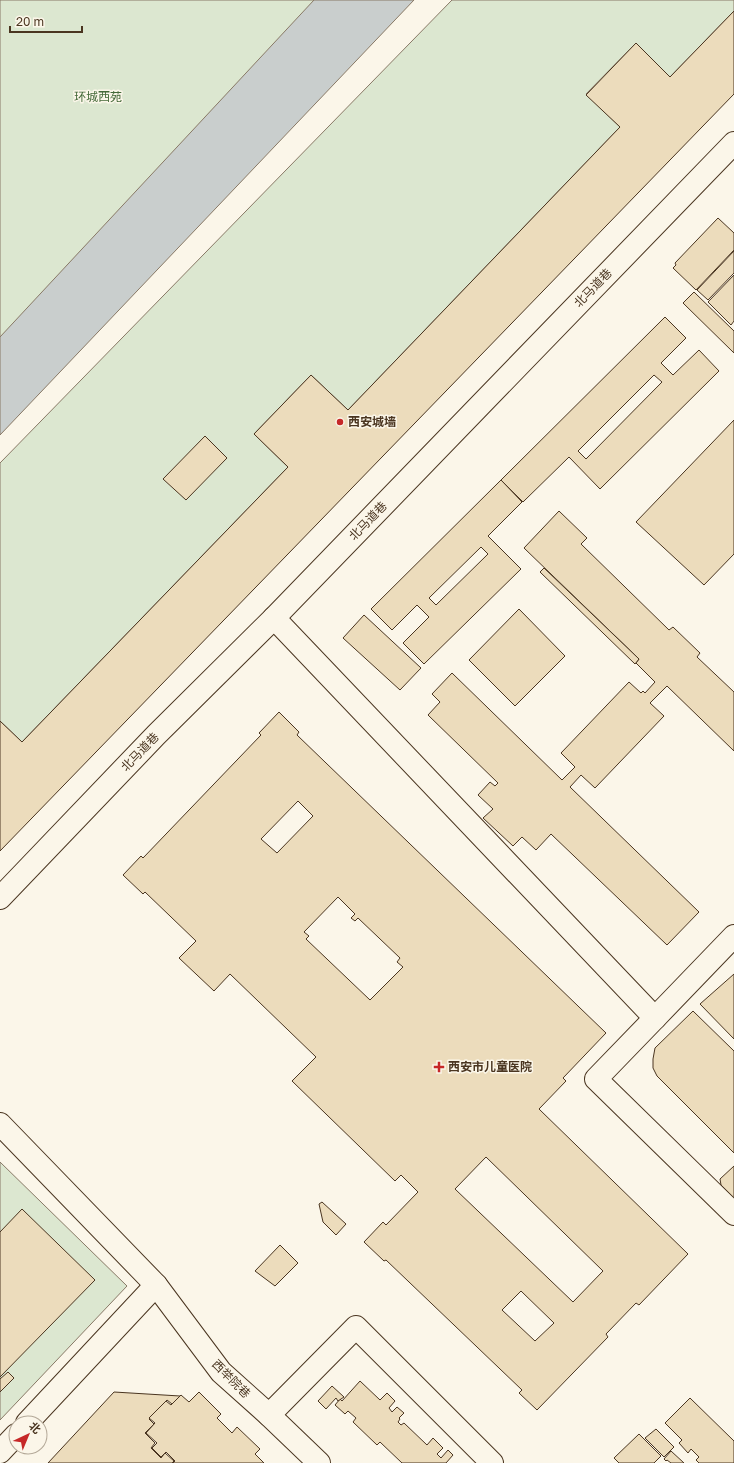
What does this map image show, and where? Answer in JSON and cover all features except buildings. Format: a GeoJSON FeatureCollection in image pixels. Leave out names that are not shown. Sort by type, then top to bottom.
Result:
{"type":"FeatureCollection","features":[{"type":"Feature","properties":{"kind":"street","name":"北马道巷"},"geometry":{"type":"LineString","coordinates":[[0,898],[156,735],[274,618],[734,143]]}},
{"type":"Feature","properties":{"kind":"street"},"geometry":{"type":"LineString","coordinates":[[274,618],[655,1018]]}},
{"type":"Feature","properties":{"kind":"street"},"geometry":{"type":"LineString","coordinates":[[734,936],[596,1079],[734,1214]]}},
{"type":"Feature","properties":{"kind":"street","name":"西举院巷"},"geometry":{"type":"LineString","coordinates":[[0,1124],[156,1285],[221,1372],[319,1463]]}},
{"type":"Feature","properties":{"kind":"street"},"geometry":{"type":"LineString","coordinates":[[34,1415],[156,1285]]}},
{"type":"Feature","properties":{"kind":"street"},"geometry":{"type":"LineString","coordinates":[[269,1415],[356,1327],[492,1463]]}},
{"type":"Feature","properties":{"kind":"street"},"geometry":{"type":"LineString","coordinates":[[0,1452],[8,1444]]}},
{"type":"Feature","properties":{"kind":"green space","name":"环城西苑"},"geometry":{"type":"Polygon","coordinates":[[[0,0],[319,0],[0,348],[0,0]]]}},
{"type":"Feature","properties":{"kind":"green space"},"geometry":{"type":"Polygon","coordinates":[[[452,0],[734,0],[734,11],[670,77],[636,43],[586,94],[620,127],[348,410],[311,375],[254,434],[288,467],[22,742],[0,721],[0,463],[452,0]]]}},
{"type":"Feature","properties":{"kind":"green space"},"geometry":{"type":"Polygon","coordinates":[[[0,1162],[127,1286],[0,1420],[0,1162]]]}},
{"type":"Feature","properties":{"kind":"shaded area"},"geometry":{"type":"Polygon","coordinates":[[[314,0],[414,0],[0,435],[0,337],[314,0]]]}},
{"type":"Feature","properties":{"kind":"place","name":"西安城墙"},"geometry":{"type":"Point","coordinates":[340,422]}},
{"type":"Feature","properties":{"kind":"place","name":"西安市儿童医院"},"geometry":{"type":"Point","coordinates":[439,1067]}}]}
